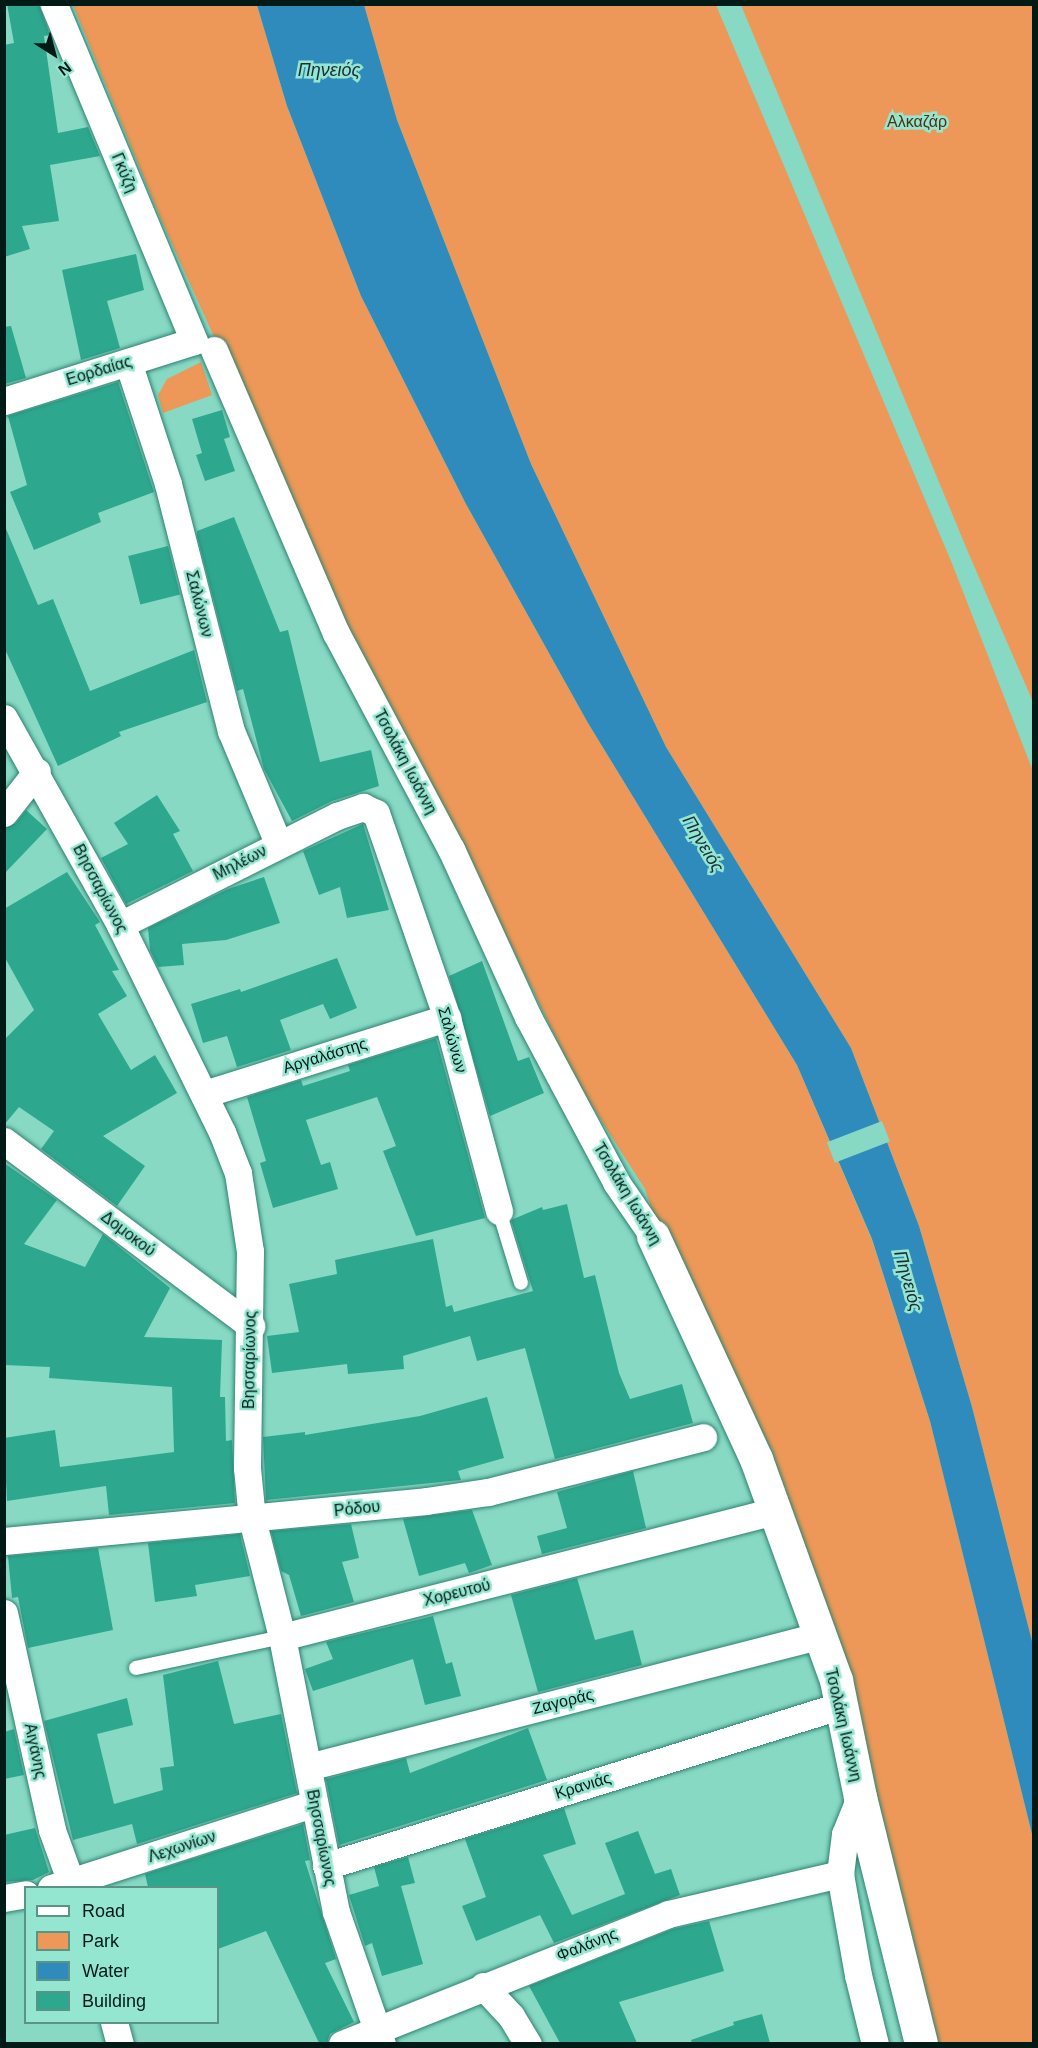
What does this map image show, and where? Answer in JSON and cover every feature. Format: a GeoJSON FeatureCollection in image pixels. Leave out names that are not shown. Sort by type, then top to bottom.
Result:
{"type":"FeatureCollection","features":[{"type":"Feature","properties":{"kind":"street","name":"Γκύζη"},"geometry":{"type":"LineString","coordinates":[[54,4],[204,346]]}},
{"type":"Feature","properties":{"kind":"street","name":"Εορδαίας"},"geometry":{"type":"LineString","coordinates":[[4,401],[128,362],[204,346]]}},
{"type":"Feature","properties":{"kind":"street","name":"Τσολάκη Ιωάννη"},"geometry":{"type":"LineString","coordinates":[[204,346],[336,633],[451,849],[528,1017],[616,1182],[653,1236],[756,1460],[776,1511],[818,1636],[836,1680],[839,1706],[860,1797],[921,2043]]}},
{"type":"Feature","properties":{"kind":"street","name":"Σαλώνων"},"geometry":{"type":"LineString","coordinates":[[128,362],[168,484],[231,731],[278,843]]}},
{"type":"Feature","properties":{"kind":"street","name":"Βησσαρίωνος"},"geometry":{"type":"LineString","coordinates":[[4,718],[37,771],[120,925],[204,1094],[238,1173],[250,1251],[251,1326],[247,1468],[252,1519],[282,1637],[336,1912],[379,2036]]}},
{"type":"Feature","properties":{"kind":"street"},"geometry":{"type":"LineString","coordinates":[[4,813],[37,771]]}},
{"type":"Feature","properties":{"kind":"street","name":"Σαλώνων"},"geometry":{"type":"LineString","coordinates":[[363,807],[376,813],[382,824],[447,1018],[499,1211]]}},
{"type":"Feature","properties":{"kind":"street","name":"Μηλέων"},"geometry":{"type":"LineString","coordinates":[[120,925],[278,843],[363,807]]}},
{"type":"Feature","properties":{"kind":"street","name":"Αργαλάστης"},"geometry":{"type":"LineString","coordinates":[[204,1094],[447,1018]]}},
{"type":"Feature","properties":{"kind":"street","name":"Δομοκού"},"geometry":{"type":"LineString","coordinates":[[4,1142],[251,1326]]}},
{"type":"Feature","properties":{"kind":"street","name":"Ρόδου"},"geometry":{"type":"LineString","coordinates":[[4,1541],[252,1519],[488,1492],[703,1437]]}},
{"type":"Feature","properties":{"kind":"street","name":"Χορευτού"},"geometry":{"type":"LineString","coordinates":[[282,1637],[776,1511]]}},
{"type":"Feature","properties":{"kind":"street","name":"Αιγάνης"},"geometry":{"type":"LineString","coordinates":[[4,1613],[65,1886]]}},
{"type":"Feature","properties":{"kind":"street","name":"Ζαγοράς"},"geometry":{"type":"LineString","coordinates":[[308,1767],[818,1636]]}},
{"type":"Feature","properties":{"kind":"street","name":"Κρανιάς"},"geometry":{"type":"LineString","coordinates":[[326,1866],[839,1706]]}},
{"type":"Feature","properties":{"kind":"street"},"geometry":{"type":"LineString","coordinates":[[860,1797],[845,1834],[840,1874],[858,1975],[875,2043]]}},
{"type":"Feature","properties":{"kind":"street","name":"Λεχωνίων"},"geometry":{"type":"LineString","coordinates":[[65,1886],[314,1804]]}},
{"type":"Feature","properties":{"kind":"street","name":"Φαλάνης"},"geometry":{"type":"LineString","coordinates":[[342,2043],[379,2036],[483,1986],[668,1914],[840,1874]]}},
{"type":"Feature","properties":{"kind":"street"},"geometry":{"type":"LineString","coordinates":[[4,1898],[24,1894]]}},
{"type":"Feature","properties":{"kind":"street"},"geometry":{"type":"LineString","coordinates":[[483,1986],[510,2016],[528,2043]]}},
{"type":"Feature","properties":{"kind":"street"},"geometry":{"type":"LineString","coordinates":[[115,2024],[120,2043]]}},
{"type":"Feature","properties":{"kind":"lane","name":"Σαλώνων"},"geometry":{"type":"LineString","coordinates":[[499,1211],[520,1284]]}},
{"type":"Feature","properties":{"kind":"lane","name":"Χορευτού"},"geometry":{"type":"LineString","coordinates":[[136,1668],[282,1637]]}},
{"type":"Feature","properties":{"kind":"green space"},"geometry":{"type":"Polygon","coordinates":[[[73,5],[257,5],[287,106],[361,296],[466,504],[588,723],[797,1065],[872,1240],[930,1421],[1033,1838],[1033,2043],[932,2043],[856,1725],[666,1252],[645,1189],[579,1086],[462,844],[323,578],[158,213],[73,5]]]}},
{"type":"Feature","properties":{"kind":"green space"},"geometry":{"type":"Polygon","coordinates":[[[364,5],[716,5],[951,561],[1033,771],[1033,1645],[972,1407],[919,1226],[851,1048],[666,747],[531,464],[397,120],[364,5]]]}},
{"type":"Feature","properties":{"kind":"green space","name":"Αλκαζάρ"},"geometry":{"type":"Polygon","coordinates":[[[741,5],[1033,5],[1033,702],[968,552],[741,5]]]}},
{"type":"Feature","properties":{"kind":"green space"},"geometry":{"type":"Polygon","coordinates":[[[201,362],[212,395],[163,413],[158,395],[167,379],[201,362]]]}},
{"type":"Feature","properties":{"kind":"water","name":"Πηνειός"},"geometry":{"type":"Polygon","coordinates":[[[257,5],[364,5],[397,120],[531,464],[666,747],[851,1048],[919,1226],[972,1407],[1033,1645],[1033,1838],[930,1421],[872,1239],[797,1065],[588,723],[466,504],[361,296],[287,106],[257,5]]]}},
{"type":"Feature","properties":{"kind":"pier"},"geometry":{"type":"Polygon","coordinates":[[[882,1121],[890,1142],[835,1163],[827,1142],[882,1121]]]}},
{"type":"Feature","properties":{"kind":"building"},"geometry":{"type":"Polygon","coordinates":[[[7,4],[39,4],[50,35],[44,36],[58,133],[88,127],[100,156],[50,165],[59,221],[22,226],[30,249],[4,257],[4,45],[14,43],[7,4]]]}},
{"type":"Feature","properties":{"kind":"building"},"geometry":{"type":"Polygon","coordinates":[[[136,254],[144,290],[107,301],[120,348],[81,360],[62,270],[136,254]]]}},
{"type":"Feature","properties":{"kind":"building"},"geometry":{"type":"Polygon","coordinates":[[[11,326],[26,378],[4,384],[4,327],[11,326]]]}},
{"type":"Feature","properties":{"kind":"building"},"geometry":{"type":"Polygon","coordinates":[[[118,382],[154,492],[98,513],[101,522],[34,550],[10,492],[27,485],[8,416],[118,382]]]}},
{"type":"Feature","properties":{"kind":"building"},"geometry":{"type":"Polygon","coordinates":[[[222,410],[230,437],[224,439],[235,471],[205,481],[196,455],[202,453],[192,419],[222,410]]]}},
{"type":"Feature","properties":{"kind":"building"},"geometry":{"type":"Polygon","coordinates":[[[234,517],[280,632],[288,630],[320,762],[371,750],[379,786],[332,801],[292,821],[264,769],[243,689],[237,691],[197,536],[197,531],[234,517]]]}},
{"type":"Feature","properties":{"kind":"building"},"geometry":{"type":"Polygon","coordinates":[[[4,524],[38,605],[53,599],[90,691],[194,650],[207,702],[119,732],[121,736],[58,766],[4,647],[4,524]]]}},
{"type":"Feature","properties":{"kind":"building"},"geometry":{"type":"Polygon","coordinates":[[[168,546],[180,595],[140,604],[128,556],[168,546]]]}},
{"type":"Feature","properties":{"kind":"building"},"geometry":{"type":"Polygon","coordinates":[[[157,795],[180,831],[173,834],[193,871],[126,904],[101,858],[128,844],[114,823],[157,795]]]}},
{"type":"Feature","properties":{"kind":"building"},"geometry":{"type":"Polygon","coordinates":[[[26,810],[47,829],[4,874],[4,828],[16,823],[26,810]]]}},
{"type":"Feature","properties":{"kind":"building"},"geometry":{"type":"Polygon","coordinates":[[[363,824],[389,910],[347,918],[340,887],[319,895],[303,851],[363,824]]]}},
{"type":"Feature","properties":{"kind":"building"},"geometry":{"type":"Polygon","coordinates":[[[67,872],[100,922],[95,925],[119,970],[112,971],[127,996],[98,1014],[131,1070],[155,1055],[177,1093],[103,1136],[145,1166],[117,1206],[41,1149],[54,1131],[19,1107],[4,1125],[4,1040],[34,1010],[4,956],[4,909],[67,872]]]}},
{"type":"Feature","properties":{"kind":"building"},"geometry":{"type":"Polygon","coordinates":[[[264,877],[280,923],[226,940],[182,944],[184,965],[158,967],[150,950],[148,928],[228,889],[264,877]]]}},
{"type":"Feature","properties":{"kind":"building"},"geometry":{"type":"Polygon","coordinates":[[[337,958],[357,1008],[330,1019],[323,1004],[280,1020],[291,1050],[237,1067],[227,1036],[203,1043],[191,1004],[240,989],[241,992],[337,958]]]}},
{"type":"Feature","properties":{"kind":"building"},"geometry":{"type":"Polygon","coordinates":[[[482,961],[518,1061],[529,1057],[544,1093],[490,1116],[449,976],[482,961]]]}},
{"type":"Feature","properties":{"kind":"building"},"geometry":{"type":"Polygon","coordinates":[[[436,1038],[485,1218],[416,1236],[383,1151],[396,1146],[377,1097],[306,1120],[321,1165],[330,1162],[338,1189],[273,1208],[260,1163],[266,1161],[247,1097],[301,1080],[303,1086],[350,1071],[348,1065],[436,1038]]]}},
{"type":"Feature","properties":{"kind":"building"},"geometry":{"type":"Polygon","coordinates":[[[4,1163],[57,1200],[24,1244],[85,1267],[103,1234],[170,1288],[144,1337],[222,1340],[220,1397],[225,1397],[226,1441],[232,1440],[235,1503],[109,1515],[106,1486],[7,1501],[4,1438],[55,1430],[60,1467],[174,1452],[172,1387],[49,1378],[50,1367],[4,1365],[4,1163]]]}},
{"type":"Feature","properties":{"kind":"building"},"geometry":{"type":"Polygon","coordinates":[[[567,1204],[584,1278],[595,1275],[619,1373],[630,1399],[682,1384],[693,1423],[555,1459],[525,1348],[477,1361],[470,1336],[403,1356],[404,1369],[348,1374],[347,1364],[272,1373],[267,1336],[299,1332],[289,1284],[337,1274],[335,1260],[433,1239],[446,1307],[452,1305],[454,1312],[533,1291],[511,1220],[542,1207],[543,1210],[567,1204]]]}},
{"type":"Feature","properties":{"kind":"building"},"geometry":{"type":"Polygon","coordinates":[[[487,1397],[504,1458],[458,1471],[461,1480],[266,1500],[263,1437],[305,1432],[305,1435],[420,1416],[487,1397]]]}},
{"type":"Feature","properties":{"kind":"building"},"geometry":{"type":"Polygon","coordinates":[[[633,1471],[646,1528],[542,1554],[537,1536],[567,1528],[557,1492],[633,1471]]]}},
{"type":"Feature","properties":{"kind":"building"},"geometry":{"type":"Polygon","coordinates":[[[472,1510],[492,1565],[469,1573],[465,1563],[419,1576],[403,1519],[472,1510]]]}},
{"type":"Feature","properties":{"kind":"building"},"geometry":{"type":"Polygon","coordinates":[[[351,1524],[359,1558],[342,1562],[354,1602],[301,1616],[289,1575],[281,1571],[271,1531],[351,1524]]]}},
{"type":"Feature","properties":{"kind":"building"},"geometry":{"type":"Polygon","coordinates":[[[240,1534],[250,1576],[195,1585],[197,1596],[155,1602],[148,1543],[240,1534]]]}},
{"type":"Feature","properties":{"kind":"building"},"geometry":{"type":"Polygon","coordinates":[[[98,1548],[113,1630],[28,1648],[18,1597],[12,1598],[8,1556],[98,1548]]]}},
{"type":"Feature","properties":{"kind":"building"},"geometry":{"type":"Polygon","coordinates":[[[577,1578],[595,1640],[633,1630],[642,1665],[538,1692],[511,1595],[577,1578]]]}},
{"type":"Feature","properties":{"kind":"building"},"geometry":{"type":"Polygon","coordinates":[[[433,1616],[446,1664],[452,1662],[461,1696],[425,1705],[413,1659],[313,1691],[305,1669],[333,1659],[326,1642],[433,1616]]]}},
{"type":"Feature","properties":{"kind":"building"},"geometry":{"type":"Polygon","coordinates":[[[218,1661],[234,1724],[281,1714],[297,1793],[137,1844],[132,1824],[73,1840],[44,1721],[127,1698],[133,1725],[97,1734],[114,1804],[163,1790],[160,1768],[174,1766],[163,1675],[218,1661]]]}},
{"type":"Feature","properties":{"kind":"building"},"geometry":{"type":"Polygon","coordinates":[[[528,1728],[547,1780],[339,1845],[326,1779],[406,1758],[410,1773],[528,1728]]]}},
{"type":"Feature","properties":{"kind":"building"},"geometry":{"type":"Polygon","coordinates":[[[14,1729],[24,1775],[4,1779],[4,1732],[14,1729]]]}},
{"type":"Feature","properties":{"kind":"building"},"geometry":{"type":"Polygon","coordinates":[[[564,1808],[576,1844],[543,1855],[572,1915],[625,1894],[605,1843],[638,1831],[655,1874],[671,1869],[680,1895],[554,1943],[540,1915],[476,1941],[462,1906],[486,1897],[465,1839],[564,1808]]]}},
{"type":"Feature","properties":{"kind":"building"},"geometry":{"type":"Polygon","coordinates":[[[303,1824],[310,1860],[305,1861],[336,1959],[325,1963],[354,2022],[330,2034],[327,2043],[319,2043],[266,1931],[219,1949],[219,1886],[148,1886],[145,1874],[303,1824]]]}},
{"type":"Feature","properties":{"kind":"building"},"geometry":{"type":"Polygon","coordinates":[[[35,1828],[49,1872],[33,1880],[4,1882],[4,1835],[35,1828]]]}},
{"type":"Feature","properties":{"kind":"building"},"geometry":{"type":"Polygon","coordinates":[[[408,1857],[415,1883],[401,1886],[423,1964],[382,1976],[372,1943],[365,1946],[349,1895],[379,1886],[374,1867],[408,1857]]]}},
{"type":"Feature","properties":{"kind":"building"},"geometry":{"type":"Polygon","coordinates":[[[709,1921],[724,1971],[619,2002],[637,2043],[560,2043],[529,1986],[673,1929],[709,1921]]]}},
{"type":"Feature","properties":{"kind":"building"},"geometry":{"type":"Polygon","coordinates":[[[762,2014],[770,2043],[692,2043],[691,2040],[734,2025],[733,2022],[762,2014]]]}}]}
